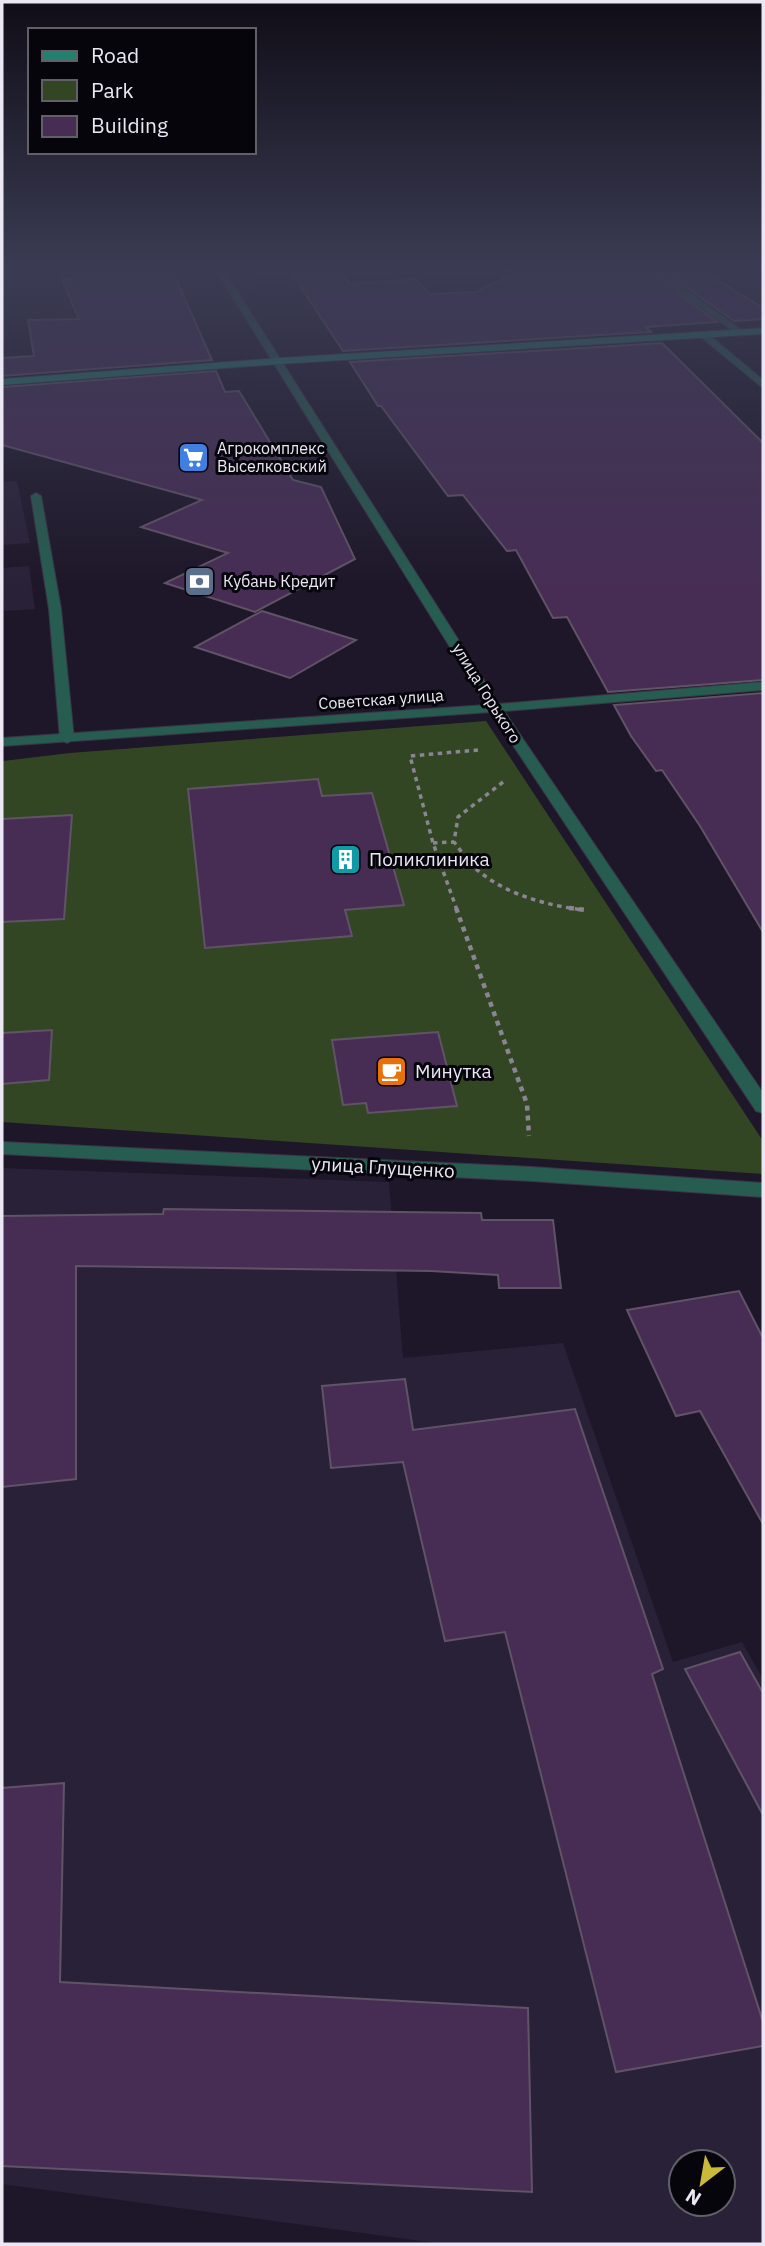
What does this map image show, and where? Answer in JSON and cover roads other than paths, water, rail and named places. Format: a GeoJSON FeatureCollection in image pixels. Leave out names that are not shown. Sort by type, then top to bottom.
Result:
{"type":"FeatureCollection","features":[{"type":"Feature","properties":{"kind":"main road"},"geometry":{"type":"LineString","coordinates":[[2,383],[80,377]]}},
{"type":"Feature","properties":{"kind":"street","name":"улица Горького"},"geometry":{"type":"LineString","coordinates":[[289,377],[495,708],[763,1107]]}},
{"type":"Feature","properties":{"kind":"street"},"geometry":{"type":"LineString","coordinates":[[36,496],[55,609],[67,739]]}},
{"type":"Feature","properties":{"kind":"street","name":"Советская улица"},"geometry":{"type":"LineString","coordinates":[[2,742],[495,708],[763,686]]}},
{"type":"Feature","properties":{"kind":"street","name":"улица Глущенко"},"geometry":{"type":"LineString","coordinates":[[2,1148],[532,1174],[763,1190]]}},
{"type":"Feature","properties":{"kind":"place","name":"Агрокомплекс Выселковский"},"geometry":{"type":"Point","coordinates":[194,457]}},
{"type":"Feature","properties":{"kind":"place","name":"Кубань Кредит"},"geometry":{"type":"Point","coordinates":[200,581]}},
{"type":"Feature","properties":{"kind":"place","name":"Поликлиника"},"geometry":{"type":"Point","coordinates":[346,859]}},
{"type":"Feature","properties":{"kind":"place","name":"Минутка"},"geometry":{"type":"Point","coordinates":[392,1071]}}]}
